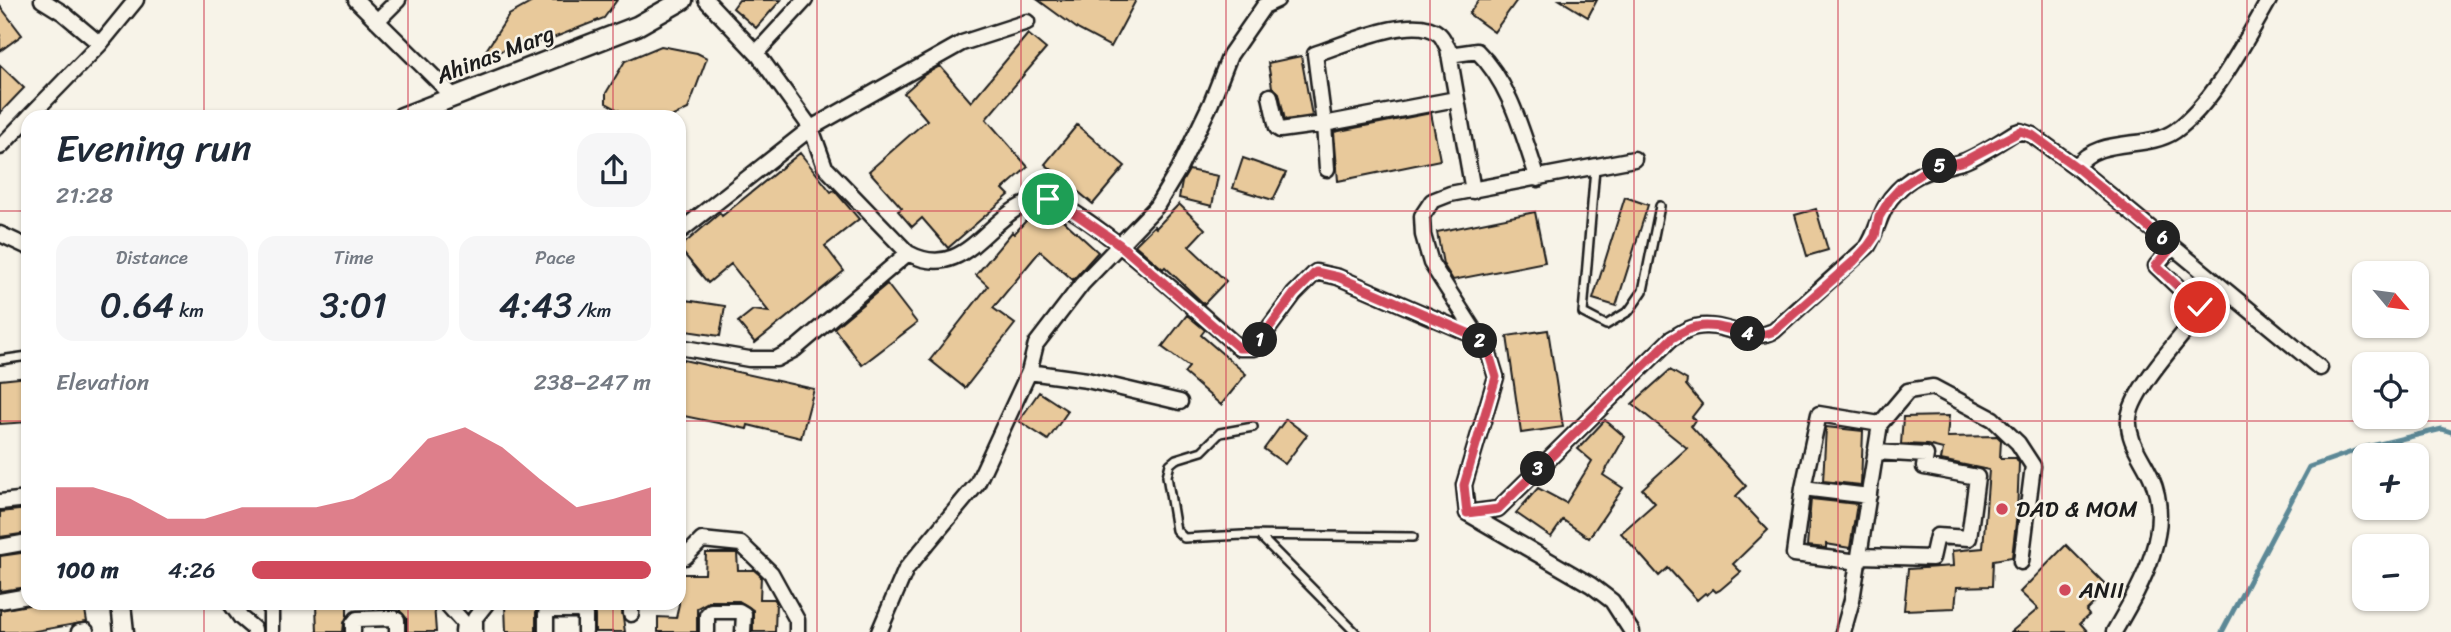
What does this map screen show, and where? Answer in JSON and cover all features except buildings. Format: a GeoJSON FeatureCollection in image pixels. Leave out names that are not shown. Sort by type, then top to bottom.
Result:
{"type":"FeatureCollection","features":[{"type":"Feature","properties":{"kind":"street"},"geometry":{"type":"LineString","coordinates":[[42,0],[63,13],[100,44]]}},
{"type":"Feature","properties":{"kind":"street"},"geometry":{"type":"LineString","coordinates":[[36,110],[100,44],[136,0]]}},
{"type":"Feature","properties":{"kind":"street"},"geometry":{"type":"LineString","coordinates":[[356,0],[453,96]]}},
{"type":"Feature","properties":{"kind":"street"},"geometry":{"type":"LineString","coordinates":[[377,21],[398,0]]}},
{"type":"Feature","properties":{"kind":"street","name":"Ahinas Marg"},"geometry":{"type":"LineString","coordinates":[[419,110],[637,26],[681,0]]}},
{"type":"Feature","properties":{"kind":"street"},"geometry":{"type":"LineString","coordinates":[[706,0],[759,55],[811,128],[825,166],[908,253],[922,261],[950,259],[1023,204],[1048,199],[1064,206],[1119,244],[1239,348],[1254,348],[1294,294],[1316,272],[1338,277],[1477,337]]}},
{"type":"Feature","properties":{"kind":"street"},"geometry":{"type":"LineString","coordinates":[[759,55],[758,51],[805,0]]}},
{"type":"Feature","properties":{"kind":"street"},"geometry":{"type":"LineString","coordinates":[[879,632],[906,569],[977,484],[1029,372],[1036,344],[1082,284],[1156,206],[1180,169],[1230,55],[1264,6],[1277,0]]}},
{"type":"Feature","properties":{"kind":"street"},"geometry":{"type":"LineString","coordinates":[[2076,167],[2092,153],[2114,145],[2150,141],[2173,133],[2190,119],[2220,81],[2269,0]]}},
{"type":"Feature","properties":{"kind":"street"},"geometry":{"type":"LineString","coordinates":[[686,226],[811,128],[962,43],[1027,22]]}},
{"type":"Feature","properties":{"kind":"street"},"geometry":{"type":"LineString","coordinates":[[1327,169],[1315,54],[1392,29],[1426,27],[1439,34],[1448,48],[1473,191]]}},
{"type":"Feature","properties":{"kind":"street"},"geometry":{"type":"LineString","coordinates":[[1449,55],[1477,51],[1486,60],[1510,102],[1538,179]]}},
{"type":"Feature","properties":{"kind":"street"},"geometry":{"type":"LineString","coordinates":[[1270,96],[1278,129],[1324,124],[1456,99]]}},
{"type":"Feature","properties":{"kind":"street"},"geometry":{"type":"LineString","coordinates":[[0,147],[21,125]]}},
{"type":"Feature","properties":{"kind":"street"},"geometry":{"type":"LineString","coordinates":[[1467,513],[1498,509],[1671,339],[1694,327],[1712,325],[1762,337],[1774,331],[1854,261],[1875,236],[1879,217],[1901,187],[1926,170],[1964,161],[2021,131],[2032,135],[2076,167],[2320,368]]}},
{"type":"Feature","properties":{"kind":"street"},"geometry":{"type":"LineString","coordinates":[[1467,513],[1464,485],[1496,377],[1489,354],[1431,263],[1423,235],[1422,216],[1432,201],[1451,194],[1634,159]]}},
{"type":"Feature","properties":{"kind":"street"},"geometry":{"type":"LineString","coordinates":[[0,234],[21,244]]}},
{"type":"Feature","properties":{"kind":"street"},"geometry":{"type":"LineString","coordinates":[[2114,632],[2144,579],[2154,550],[2158,511],[2152,480],[2129,437],[2129,416],[2142,388],[2200,313],[2200,307],[2156,266],[2172,247]]}},
{"type":"Feature","properties":{"kind":"street"},"geometry":{"type":"LineString","coordinates":[[686,348],[748,359],[776,359],[794,349],[908,253]]}},
{"type":"Feature","properties":{"kind":"street"},"geometry":{"type":"LineString","coordinates":[[1029,372],[1087,380],[1180,402]]}},
{"type":"Feature","properties":{"kind":"street"},"geometry":{"type":"LineString","coordinates":[[1843,632],[1852,600],[1880,424],[1908,391],[1933,387],[1993,419],[2018,443],[2034,466],[2021,562]]}},
{"type":"Feature","properties":{"kind":"street"},"geometry":{"type":"LineString","coordinates":[[1875,452],[1926,455],[1924,467],[1977,477],[1969,538],[1937,536],[1932,558],[1859,559],[1794,554],[1803,488],[1819,414],[1880,424]]}},
{"type":"Feature","properties":{"kind":"street"},"geometry":{"type":"LineString","coordinates":[[1803,488],[1869,496]]}},
{"type":"Feature","properties":{"kind":"street"},"geometry":{"type":"LineString","coordinates":[[0,502],[21,500]]}},
{"type":"Feature","properties":{"kind":"street"},"geometry":{"type":"LineString","coordinates":[[1467,513],[1591,585],[1612,601],[1632,632]]}},
{"type":"Feature","properties":{"kind":"street"},"geometry":{"type":"LineString","coordinates":[[686,555],[702,540],[741,544],[771,573],[797,620],[797,632]]}},
{"type":"Feature","properties":{"kind":"street"},"geometry":{"type":"LineString","coordinates":[[0,547],[21,543]]}},
{"type":"Feature","properties":{"kind":"street"},"geometry":{"type":"LineString","coordinates":[[0,601],[21,597]]}},
{"type":"Feature","properties":{"kind":"street"},"geometry":{"type":"LineString","coordinates":[[122,610],[124,632]]}},
{"type":"Feature","properties":{"kind":"street"},"geometry":{"type":"LineString","coordinates":[[235,610],[254,632]]}},
{"type":"Feature","properties":{"kind":"street"},"geometry":{"type":"LineString","coordinates":[[271,610],[271,632]]}},
{"type":"Feature","properties":{"kind":"street"},"geometry":{"type":"LineString","coordinates":[[452,610],[464,623],[463,632]]}},
{"type":"Feature","properties":{"kind":"street"},"geometry":{"type":"LineString","coordinates":[[475,632],[475,618],[481,610]]}},
{"type":"Feature","properties":{"kind":"street"},"geometry":{"type":"LineString","coordinates":[[546,632],[546,614],[551,610],[580,610],[585,615],[585,632]]}},
{"type":"Feature","properties":{"kind":"street"},"geometry":{"type":"LineString","coordinates":[[707,632],[707,615],[711,611],[739,611],[744,614],[743,632]]}},
{"type":"Feature","properties":{"kind":"street"},"geometry":{"type":"LineString","coordinates":[[353,632],[353,624],[357,619],[393,618],[397,620],[397,632]]}},
{"type":"Feature","properties":{"kind":"lane"},"geometry":{"type":"LineString","coordinates":[[1595,168],[1583,313],[1606,325],[1629,311],[1643,291],[1660,206]]}},
{"type":"Feature","properties":{"kind":"lane"},"geometry":{"type":"LineString","coordinates":[[0,360],[21,357]]}},
{"type":"Feature","properties":{"kind":"lane"},"geometry":{"type":"LineString","coordinates":[[1253,428],[1220,433],[1202,451],[1176,459],[1170,464],[1167,476],[1176,530],[1184,538],[1259,535],[1413,537]]}},
{"type":"Feature","properties":{"kind":"lane"},"geometry":{"type":"LineString","coordinates":[[1259,535],[1355,632]]}},
{"type":"Feature","properties":{"kind":"waterway"},"geometry":{"type":"LineString","coordinates":[[2222,632],[2309,467],[2363,448],[2442,429],[2451,432]]}},
{"type":"Feature","properties":{"kind":"place","name":"DAD & MOM"},"geometry":{"type":"Point","coordinates":[2002,509]}},
{"type":"Feature","properties":{"kind":"place","name":"ANII"},"geometry":{"type":"Point","coordinates":[2065,590]}},
{"type":"Feature","properties":{"kind":"route"},"geometry":{"type":"LineString","coordinates":[[1048,199],[1064,206],[1119,244],[1239,348],[1254,348],[1294,294],[1316,272],[1338,277],[1477,337],[1489,354],[1496,377],[1464,485],[1467,513],[1498,509],[1671,339],[1694,327],[1712,325],[1762,337],[1774,331],[1868,246],[1875,236],[1879,217],[1901,187],[1926,170],[1964,161],[2021,131],[2032,135],[2076,167],[2172,247],[2156,266],[2200,307]]}}]}
